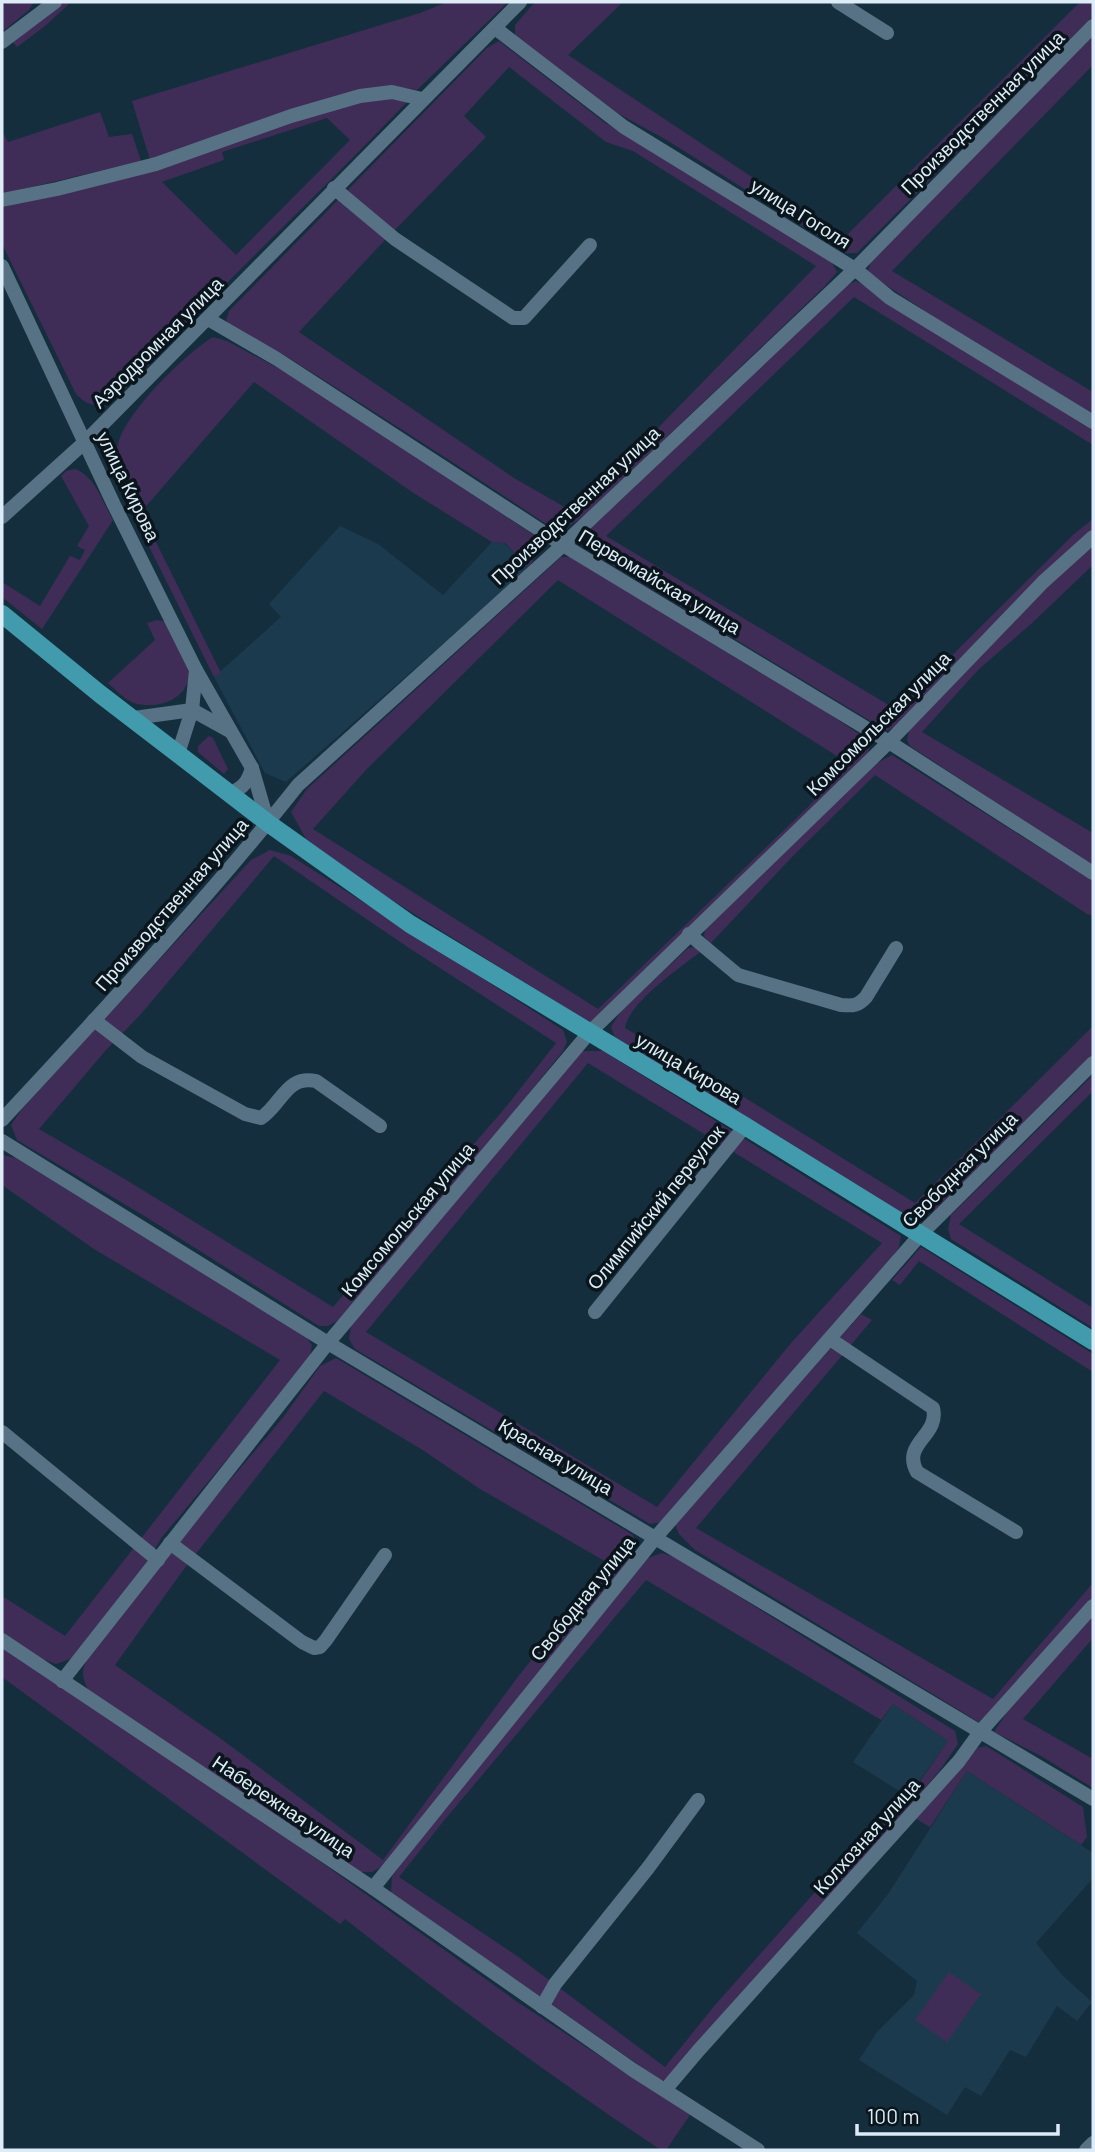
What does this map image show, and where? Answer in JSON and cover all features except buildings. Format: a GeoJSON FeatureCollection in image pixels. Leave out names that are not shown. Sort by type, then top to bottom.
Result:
{"type":"FeatureCollection","features":[{"type":"Feature","properties":{"kind":"main road","name":"улица Кирова"},"geometry":{"type":"LineString","coordinates":[[2,614],[100,694],[268,823],[410,924],[745,1126],[1093,1341]]}},
{"type":"Feature","properties":{"kind":"street","name":"Аэродромная улица"},"geometry":{"type":"LineString","coordinates":[[2,517],[85,442],[520,2]]}},
{"type":"Feature","properties":{"kind":"street"},"geometry":{"type":"LineString","coordinates":[[838,2],[887,33]]}},
{"type":"Feature","properties":{"kind":"street"},"geometry":{"type":"LineString","coordinates":[[2,42],[53,3]]}},
{"type":"Feature","properties":{"kind":"street","name":"Производственная улица"},"geometry":{"type":"LineString","coordinates":[[2,1120],[94,1020],[268,823],[298,785],[563,545],[855,269],[1093,26]]}},
{"type":"Feature","properties":{"kind":"street","name":"улица Гоголя"},"geometry":{"type":"LineString","coordinates":[[495,28],[624,127],[855,269],[890,298],[1093,422]]}},
{"type":"Feature","properties":{"kind":"street"},"geometry":{"type":"LineString","coordinates":[[2,200],[156,164],[265,125],[360,96],[392,92],[422,99]]}},
{"type":"Feature","properties":{"kind":"street"},"geometry":{"type":"LineString","coordinates":[[334,188],[395,239],[513,318],[524,318],[590,246]]}},
{"type":"Feature","properties":{"kind":"street","name":"улица Кирова"},"geometry":{"type":"LineString","coordinates":[[2,266],[196,670],[251,768],[268,823]]}},
{"type":"Feature","properties":{"kind":"street","name":"Первомайская улица"},"geometry":{"type":"LineString","coordinates":[[208,319],[278,359],[563,545],[889,742],[1093,873]]}},
{"type":"Feature","properties":{"kind":"street","name":"Комсомольская улица"},"geometry":{"type":"LineString","coordinates":[[62,1681],[328,1342],[589,1033],[889,742],[1042,582],[1093,537]]}},
{"type":"Feature","properties":{"kind":"street"},"geometry":{"type":"LineString","coordinates":[[178,754],[192,710],[196,670]]}},
{"type":"Feature","properties":{"kind":"street"},"geometry":{"type":"LineString","coordinates":[[134,718],[192,710],[231,732]]}},
{"type":"Feature","properties":{"kind":"street"},"geometry":{"type":"LineString","coordinates":[[230,793],[239,790],[248,781],[251,768]]}},
{"type":"Feature","properties":{"kind":"street"},"geometry":{"type":"LineString","coordinates":[[689,934],[738,975],[841,1005],[854,1006],[860,1005],[866,998],[896,947]]}},
{"type":"Feature","properties":{"kind":"street","name":"Производственная улица"},"geometry":{"type":"LineString","coordinates":[[94,1020],[142,1057],[244,1114],[261,1118],[270,1112],[295,1081],[305,1079],[316,1082],[380,1126]]}},
{"type":"Feature","properties":{"kind":"street","name":"Свободная улица"},"geometry":{"type":"LineString","coordinates":[[373,1888],[656,1537],[921,1234],[1093,1063]]}},
{"type":"Feature","properties":{"kind":"street","name":"Олимпийский переулок"},"geometry":{"type":"LineString","coordinates":[[595,1312],[745,1126]]}},
{"type":"Feature","properties":{"kind":"street","name":"Красная улица"},"geometry":{"type":"LineString","coordinates":[[2,1141],[328,1342],[1093,1799]]}},
{"type":"Feature","properties":{"kind":"street"},"geometry":{"type":"LineString","coordinates":[[830,1339],[933,1408],[935,1415],[932,1425],[913,1451],[911,1463],[917,1472],[1016,1532]]}},
{"type":"Feature","properties":{"kind":"street"},"geometry":{"type":"LineString","coordinates":[[2,1432],[158,1560]]}},
{"type":"Feature","properties":{"kind":"street"},"geometry":{"type":"LineString","coordinates":[[170,1543],[302,1642],[314,1648],[320,1647],[326,1640],[385,1555]]}},
{"type":"Feature","properties":{"kind":"street","name":"Колхозная улица"},"geometry":{"type":"LineString","coordinates":[[665,2090],[959,1761],[980,1732],[1093,1606]]}},
{"type":"Feature","properties":{"kind":"street","name":"Набережная улица"},"geometry":{"type":"LineString","coordinates":[[2,1640],[373,1888],[665,2090],[758,2150]]}},
{"type":"Feature","properties":{"kind":"street"},"geometry":{"type":"LineString","coordinates":[[542,2007],[555,1984],[648,1868],[698,1800]]}},
{"type":"Feature","properties":{"kind":"street"},"geometry":{"type":"LineString","coordinates":[[1086,2150],[1093,2143]]}},
{"type":"Feature","properties":{"kind":"shaded area"},"geometry":{"type":"Polygon","coordinates":[[[8,2],[34,2],[29,10],[2,32],[2,6],[8,2]]]}},
{"type":"Feature","properties":{"kind":"shaded area"},"geometry":{"type":"Polygon","coordinates":[[[60,2],[71,2],[17,47],[12,41],[60,2]]]}},
{"type":"Feature","properties":{"kind":"shaded area"},"geometry":{"type":"Polygon","coordinates":[[[447,2],[508,2],[417,90],[401,88],[150,160],[132,101],[420,13],[447,2]]]}},
{"type":"Feature","properties":{"kind":"shaded area"},"geometry":{"type":"Polygon","coordinates":[[[535,2],[623,2],[568,55],[844,238],[1080,2],[1093,2],[1093,16],[857,253],[846,253],[665,139],[617,113],[515,35],[515,25],[535,2]]]}},
{"type":"Feature","properties":{"kind":"shaded area"},"geometry":{"type":"Polygon","coordinates":[[[1093,34],[1093,65],[892,271],[1093,392],[1093,416],[1019,373],[872,276],[868,270],[873,257],[1093,34]]]}},
{"type":"Feature","properties":{"kind":"shaded area"},"geometry":{"type":"Polygon","coordinates":[[[499,41],[604,122],[830,259],[837,272],[582,518],[565,528],[549,526],[289,358],[238,331],[226,320],[229,311],[487,48],[499,41]],[[509,67],[464,116],[486,137],[299,332],[514,478],[575,513],[816,266],[633,151],[606,142],[509,67]]]}},
{"type":"Feature","properties":{"kind":"shaded area"},"geometry":{"type":"Polygon","coordinates":[[[386,96],[407,102],[135,379],[99,405],[83,400],[76,394],[2,244],[3,206],[286,121],[386,96]],[[327,118],[222,152],[224,160],[162,182],[236,255],[350,140],[327,118]]]}},
{"type":"Feature","properties":{"kind":"shaded area"},"geometry":{"type":"Polygon","coordinates":[[[100,112],[109,137],[132,134],[141,161],[2,194],[2,131],[8,142],[100,112]]]}},
{"type":"Feature","properties":{"kind":"shaded area"},"geometry":{"type":"Polygon","coordinates":[[[856,281],[1093,428],[1093,445],[854,297],[606,536],[897,710],[1074,534],[1093,519],[1093,531],[953,665],[896,726],[887,731],[586,549],[580,541],[585,531],[845,286],[856,281]]]}},
{"type":"Feature","properties":{"kind":"shaded area"},"geometry":{"type":"Polygon","coordinates":[[[213,337],[227,341],[289,374],[537,537],[536,554],[529,568],[505,543],[492,542],[412,492],[254,382],[141,512],[221,673],[214,677],[115,478],[115,461],[121,435],[137,409],[161,381],[213,337]]]}},
{"type":"Feature","properties":{"kind":"shaded area"},"geometry":{"type":"Polygon","coordinates":[[[75,469],[93,484],[113,520],[42,629],[2,597],[2,582],[40,606],[70,556],[80,560],[85,550],[77,546],[89,526],[61,476],[66,471],[75,469]]]}},
{"type":"Feature","properties":{"kind":"shaded area"},"geometry":{"type":"Polygon","coordinates":[[[340,526],[378,544],[443,595],[492,542],[504,543],[529,568],[286,782],[265,773],[214,677],[281,617],[269,604],[340,526]]]}},
{"type":"Feature","properties":{"kind":"shaded area"},"geometry":{"type":"Polygon","coordinates":[[[1093,543],[1093,565],[978,670],[922,732],[1093,833],[1093,866],[910,746],[907,740],[909,730],[970,661],[1093,543]]]}},
{"type":"Feature","properties":{"kind":"shaded area"},"geometry":{"type":"Polygon","coordinates":[[[561,557],[570,557],[604,576],[757,671],[777,679],[865,738],[870,747],[867,757],[590,1023],[361,881],[306,839],[291,812],[307,789],[561,557]],[[558,580],[366,770],[313,829],[598,1009],[808,807],[848,763],[558,580]]]}},
{"type":"Feature","properties":{"kind":"shaded area"},"geometry":{"type":"Polygon","coordinates":[[[157,620],[167,622],[181,647],[189,668],[188,682],[170,701],[143,705],[124,697],[108,683],[155,640],[147,623],[157,620]]]}},
{"type":"Feature","properties":{"kind":"shaded area"},"geometry":{"type":"Polygon","coordinates":[[[209,736],[213,738],[228,769],[224,774],[198,752],[198,746],[209,736]]]}},
{"type":"Feature","properties":{"kind":"shaded area"},"geometry":{"type":"Polygon","coordinates":[[[892,755],[1093,881],[1093,916],[875,775],[710,944],[704,936],[705,928],[868,768],[892,755]]]}},
{"type":"Feature","properties":{"kind":"shaded area"},"geometry":{"type":"Polygon","coordinates":[[[270,850],[291,856],[563,1030],[567,1042],[563,1051],[468,1169],[342,1318],[328,1326],[319,1326],[17,1140],[11,1125],[22,1109],[251,860],[270,850]],[[274,856],[141,1014],[106,1050],[39,1129],[333,1307],[505,1108],[556,1043],[274,856]]]}},
{"type":"Feature","properties":{"kind":"shaded area"},"geometry":{"type":"Polygon","coordinates":[[[695,947],[700,952],[645,997],[635,1008],[625,1028],[742,1096],[915,1203],[1093,1026],[1093,1055],[935,1210],[916,1215],[902,1214],[615,1037],[611,1027],[621,1011],[688,948],[695,947]]]}},
{"type":"Feature","properties":{"kind":"shaded area"},"geometry":{"type":"Polygon","coordinates":[[[582,1051],[603,1051],[901,1236],[899,1247],[886,1267],[662,1522],[650,1524],[355,1349],[349,1339],[351,1326],[370,1300],[582,1051]],[[588,1063],[366,1332],[657,1507],[791,1343],[882,1243],[588,1063]]]}},
{"type":"Feature","properties":{"kind":"shaded area"},"geometry":{"type":"Polygon","coordinates":[[[1093,1075],[1093,1091],[959,1224],[1093,1308],[1093,1328],[951,1239],[948,1229],[951,1215],[1093,1075]]]}},
{"type":"Feature","properties":{"kind":"shaded area"},"geometry":{"type":"Polygon","coordinates":[[[2,1155],[16,1158],[306,1337],[312,1345],[310,1357],[294,1379],[162,1537],[138,1577],[73,1658],[56,1664],[33,1656],[2,1634],[2,1596],[65,1636],[280,1360],[94,1249],[2,1185],[2,1155]]]}},
{"type":"Feature","properties":{"kind":"shaded area"},"geometry":{"type":"Polygon","coordinates":[[[921,1247],[1093,1354],[1093,1372],[919,1261],[900,1285],[892,1280],[921,1247]]]}},
{"type":"Feature","properties":{"kind":"shaded area"},"geometry":{"type":"Polygon","coordinates":[[[861,1314],[872,1320],[696,1528],[993,1699],[1093,1583],[1093,1600],[982,1724],[695,1550],[679,1534],[675,1525],[861,1314]]]}},
{"type":"Feature","properties":{"kind":"shaded area"},"geometry":{"type":"Polygon","coordinates":[[[336,1358],[633,1535],[635,1544],[630,1559],[386,1864],[372,1872],[356,1872],[88,1690],[83,1676],[90,1655],[191,1526],[282,1419],[320,1366],[336,1358]],[[324,1391],[184,1569],[115,1665],[220,1738],[383,1860],[517,1678],[608,1563],[480,1489],[421,1449],[324,1391]]]}},
{"type":"Feature","properties":{"kind":"shaded area"},"geometry":{"type":"Polygon","coordinates":[[[662,1553],[677,1558],[955,1731],[958,1744],[897,1821],[670,2076],[662,2081],[391,1893],[392,1877],[411,1851],[648,1558],[662,1553]],[[646,1580],[399,1877],[517,1956],[665,2067],[715,2005],[904,1788],[912,1793],[948,1741],[893,1704],[881,1720],[646,1580]]]}},
{"type":"Feature","properties":{"kind":"shaded area"},"geometry":{"type":"Polygon","coordinates":[[[1093,1613],[1093,1638],[1023,1719],[1093,1759],[1093,1788],[1041,1756],[994,1732],[1010,1707],[1093,1613]]]}},
{"type":"Feature","properties":{"kind":"shaded area"},"geometry":{"type":"Polygon","coordinates":[[[2,1646],[260,1819],[519,2003],[690,2115],[666,2150],[661,2150],[620,2123],[540,2067],[345,1919],[340,1924],[2,1677],[2,1646]]]}},
{"type":"Feature","properties":{"kind":"shaded area"},"geometry":{"type":"Polygon","coordinates":[[[893,1704],[948,1741],[911,1793],[904,1788],[901,1792],[853,1762],[893,1704]]]}},
{"type":"Feature","properties":{"kind":"shaded area"},"geometry":{"type":"Polygon","coordinates":[[[986,1746],[1083,1807],[1087,1837],[1081,1845],[967,1771],[930,1827],[915,1818],[977,1748],[986,1746]]]}},
{"type":"Feature","properties":{"kind":"shaded area"},"geometry":{"type":"Polygon","coordinates":[[[967,1771],[1093,1853],[1093,1878],[1036,1943],[1063,1976],[1092,2002],[1077,2021],[1057,2006],[1026,2057],[1010,2050],[981,2096],[965,2087],[947,2115],[859,2060],[877,2032],[914,1995],[917,1981],[857,1933],[888,1894],[967,1771]]]}},
{"type":"Feature","properties":{"kind":"shaded area"},"geometry":{"type":"Polygon","coordinates":[[[949,1972],[981,1994],[947,2042],[915,2020],[949,1972]]]}}]}
